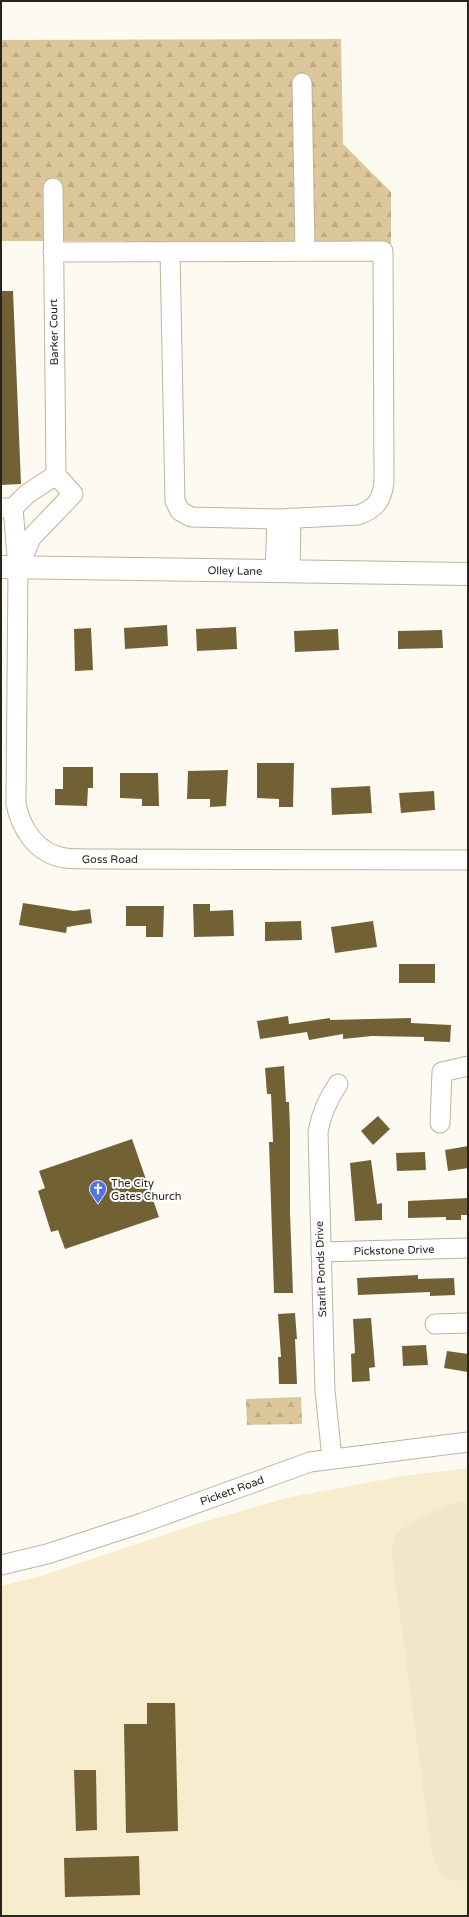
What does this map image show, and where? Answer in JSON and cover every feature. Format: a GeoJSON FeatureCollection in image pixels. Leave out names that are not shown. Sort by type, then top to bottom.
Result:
{"type":"FeatureCollection","features":[{"type":"Feature","properties":{"kind":"main road","name":"Olley Lane"},"geometry":{"type":"LineString","coordinates":[[10,568],[468,574]]}},
{"type":"Feature","properties":{"kind":"street"},"geometry":{"type":"LineString","coordinates":[[302,83],[304,251]]}},
{"type":"Feature","properties":{"kind":"street","name":"Barker Court"},"geometry":{"type":"LineString","coordinates":[[53,188],[56,475]]}},
{"type":"Feature","properties":{"kind":"street"},"geometry":{"type":"LineString","coordinates":[[53,252],[382,251],[384,482],[382,497],[367,512],[358,515],[284,518],[191,517],[180,511],[175,501],[170,252]]}},
{"type":"Feature","properties":{"kind":"street"},"geometry":{"type":"LineString","coordinates":[[56,475],[73,494],[31,538],[10,568],[7,508],[56,475]]}},
{"type":"Feature","properties":{"kind":"street"},"geometry":{"type":"LineString","coordinates":[[282,571],[284,518]]}},
{"type":"Feature","properties":{"kind":"street","name":"Goss Road"},"geometry":{"type":"LineString","coordinates":[[10,568],[16,804],[23,826],[31,838],[42,849],[64,858],[99,859],[468,860]]}},
{"type":"Feature","properties":{"kind":"street"},"geometry":{"type":"LineString","coordinates":[[440,1123],[442,1072],[468,1066]]}},
{"type":"Feature","properties":{"kind":"street","name":"Starlit Ponds Drive"},"geometry":{"type":"LineString","coordinates":[[332,1458],[325,1391],[318,1132],[320,1118],[328,1098],[338,1084]]}},
{"type":"Feature","properties":{"kind":"street","name":"Pickstone Drive"},"geometry":{"type":"LineString","coordinates":[[321,1252],[468,1248]]}},
{"type":"Feature","properties":{"kind":"street"},"geometry":{"type":"LineString","coordinates":[[435,1324],[468,1323]]}},
{"type":"Feature","properties":{"kind":"street","name":"Pickett Road"},"geometry":{"type":"LineString","coordinates":[[1,1565],[47,1554],[142,1523],[310,1462],[332,1458],[468,1442]]}},
{"type":"Feature","properties":{"kind":"shaded area"},"geometry":{"type":"Polygon","coordinates":[[[468,1468],[468,1916],[1,1916],[1,1586],[41,1576],[197,1524],[286,1498],[403,1476],[468,1468]]]}},
{"type":"Feature","properties":{"kind":"shaded area"},"geometry":{"type":"Polygon","coordinates":[[[456,1502],[468,1504],[468,1882],[443,1878],[432,1855],[391,1549],[397,1532],[414,1521],[456,1502]]]}},
{"type":"Feature","properties":{"kind":"green space"},"geometry":{"type":"Polygon","coordinates":[[[341,39],[343,144],[391,192],[391,247],[125,250],[123,241],[1,241],[1,40],[341,39]]]}},
{"type":"Feature","properties":{"kind":"green space"},"geometry":{"type":"Polygon","coordinates":[[[301,1397],[302,1424],[247,1425],[246,1399],[301,1397]]]}},
{"type":"Feature","properties":{"kind":"building"},"geometry":{"type":"Polygon","coordinates":[[[1,291],[13,291],[21,484],[1,485],[1,291]]]}},
{"type":"Feature","properties":{"kind":"building"},"geometry":{"type":"Polygon","coordinates":[[[167,625],[168,646],[125,649],[124,628],[167,625]]]}},
{"type":"Feature","properties":{"kind":"building"},"geometry":{"type":"Polygon","coordinates":[[[236,627],[237,649],[197,651],[196,629],[236,627]]]}},
{"type":"Feature","properties":{"kind":"building"},"geometry":{"type":"Polygon","coordinates":[[[91,628],[93,670],[75,671],[74,629],[91,628]]]}},
{"type":"Feature","properties":{"kind":"building"},"geometry":{"type":"Polygon","coordinates":[[[338,629],[339,650],[295,652],[294,631],[338,629]]]}},
{"type":"Feature","properties":{"kind":"building"},"geometry":{"type":"Polygon","coordinates":[[[442,630],[443,648],[398,649],[398,631],[442,630]]]}},
{"type":"Feature","properties":{"kind":"building"},"geometry":{"type":"Polygon","coordinates":[[[257,763],[294,763],[293,807],[279,807],[279,799],[257,798],[257,763]]]}},
{"type":"Feature","properties":{"kind":"building"},"geometry":{"type":"Polygon","coordinates":[[[63,767],[93,767],[93,788],[88,788],[87,806],[55,805],[55,789],[63,789],[63,767]]]}},
{"type":"Feature","properties":{"kind":"building"},"geometry":{"type":"Polygon","coordinates":[[[228,770],[226,806],[210,807],[210,799],[187,799],[188,771],[228,770]]]}},
{"type":"Feature","properties":{"kind":"building"},"geometry":{"type":"Polygon","coordinates":[[[120,773],[158,773],[159,806],[142,806],[142,799],[120,798],[120,773]]]}},
{"type":"Feature","properties":{"kind":"building"},"geometry":{"type":"Polygon","coordinates":[[[370,786],[372,813],[332,815],[331,788],[370,786]]]}},
{"type":"Feature","properties":{"kind":"building"},"geometry":{"type":"Polygon","coordinates":[[[434,791],[435,810],[401,813],[399,793],[434,791]]]}},
{"type":"Feature","properties":{"kind":"building"},"geometry":{"type":"Polygon","coordinates":[[[23,903],[74,911],[90,909],[92,923],[67,927],[66,933],[19,925],[23,903]]]}},
{"type":"Feature","properties":{"kind":"building"},"geometry":{"type":"Polygon","coordinates":[[[193,904],[210,904],[210,911],[233,910],[234,936],[194,937],[193,904]]]}},
{"type":"Feature","properties":{"kind":"building"},"geometry":{"type":"Polygon","coordinates":[[[126,906],[164,906],[163,937],[146,937],[146,926],[126,926],[126,906]]]}},
{"type":"Feature","properties":{"kind":"building"},"geometry":{"type":"Polygon","coordinates":[[[301,921],[302,940],[265,941],[265,922],[301,921]]]}},
{"type":"Feature","properties":{"kind":"building"},"geometry":{"type":"Polygon","coordinates":[[[373,921],[377,947],[335,953],[331,927],[373,921]]]}},
{"type":"Feature","properties":{"kind":"building"},"geometry":{"type":"Polygon","coordinates":[[[399,964],[435,964],[435,983],[399,983],[399,964]]]}},
{"type":"Feature","properties":{"kind":"building"},"geometry":{"type":"Polygon","coordinates":[[[288,1016],[289,1024],[330,1018],[330,1020],[411,1018],[411,1023],[451,1025],[450,1042],[424,1041],[424,1037],[372,1036],[343,1039],[343,1034],[309,1040],[307,1032],[260,1039],[257,1021],[288,1016]]]}},
{"type":"Feature","properties":{"kind":"building"},"geometry":{"type":"Polygon","coordinates":[[[284,1066],[286,1102],[289,1102],[290,1213],[293,1293],[274,1293],[269,1142],[273,1142],[271,1094],[267,1094],[265,1068],[284,1066]]]}},
{"type":"Feature","properties":{"kind":"building"},"geometry":{"type":"Polygon","coordinates":[[[378,1116],[390,1129],[373,1145],[361,1131],[378,1116]]]}},
{"type":"Feature","properties":{"kind":"building","name":"The City Gates Church"},"geometry":{"type":"Polygon","coordinates":[[[132,1139],[159,1217],[65,1249],[58,1230],[51,1232],[38,1191],[45,1188],[39,1171],[132,1139]]]}},
{"type":"Feature","properties":{"kind":"building"},"geometry":{"type":"Polygon","coordinates":[[[468,1146],[468,1168],[448,1171],[445,1150],[468,1146]]]}},
{"type":"Feature","properties":{"kind":"building"},"geometry":{"type":"Polygon","coordinates":[[[425,1152],[426,1170],[397,1171],[396,1153],[425,1152]]]}},
{"type":"Feature","properties":{"kind":"building"},"geometry":{"type":"Polygon","coordinates":[[[371,1160],[377,1204],[382,1203],[382,1220],[355,1221],[350,1163],[371,1160]]]}},
{"type":"Feature","properties":{"kind":"building"},"geometry":{"type":"Polygon","coordinates":[[[468,1198],[468,1215],[461,1215],[461,1220],[446,1220],[446,1217],[408,1218],[408,1201],[468,1198]]]}},
{"type":"Feature","properties":{"kind":"building"},"geometry":{"type":"Polygon","coordinates":[[[418,1275],[418,1279],[454,1278],[455,1295],[430,1296],[430,1292],[358,1295],[357,1278],[418,1275]]]}},
{"type":"Feature","properties":{"kind":"building"},"geometry":{"type":"Polygon","coordinates":[[[295,1313],[297,1339],[295,1339],[297,1384],[279,1384],[278,1357],[281,1357],[278,1314],[295,1313]]]}},
{"type":"Feature","properties":{"kind":"building"},"geometry":{"type":"Polygon","coordinates":[[[371,1318],[375,1367],[369,1368],[370,1381],[352,1382],[351,1354],[355,1353],[353,1319],[371,1318]]]}},
{"type":"Feature","properties":{"kind":"building"},"geometry":{"type":"Polygon","coordinates":[[[426,1345],[428,1365],[403,1366],[402,1346],[426,1345]]]}},
{"type":"Feature","properties":{"kind":"building"},"geometry":{"type":"Polygon","coordinates":[[[447,1351],[468,1354],[468,1372],[444,1368],[447,1351]]]}},
{"type":"Feature","properties":{"kind":"building"},"geometry":{"type":"Polygon","coordinates":[[[147,1703],[175,1703],[178,1831],[126,1833],[124,1724],[147,1724],[147,1703]]]}},
{"type":"Feature","properties":{"kind":"building"},"geometry":{"type":"Polygon","coordinates":[[[74,1770],[96,1770],[97,1830],[76,1831],[74,1770]]]}},
{"type":"Feature","properties":{"kind":"building"},"geometry":{"type":"Polygon","coordinates":[[[139,1856],[140,1895],[65,1897],[64,1858],[139,1856]]]}},
{"type":"Feature","properties":{"kind":"place","name":"The City Gates Church"},"geometry":{"type":"Point","coordinates":[98,1204]}}]}
